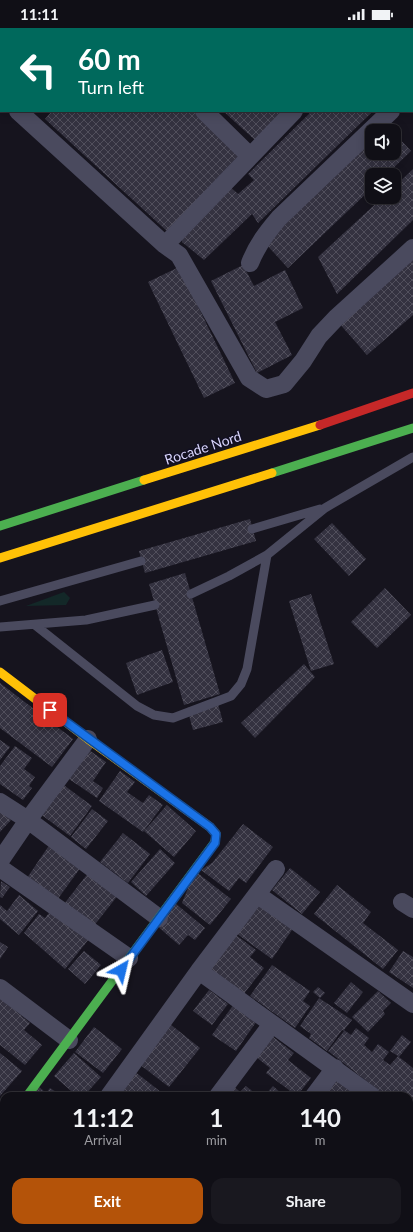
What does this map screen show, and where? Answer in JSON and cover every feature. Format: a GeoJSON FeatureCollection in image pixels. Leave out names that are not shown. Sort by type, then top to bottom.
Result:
{"type":"FeatureCollection","features":[{"type":"Feature","properties":{"kind":"main road","name":"Rocade Nord"},"geometry":{"type":"LineString","coordinates":[[0,526],[221,457],[413,393]]}},
{"type":"Feature","properties":{"kind":"main road"},"geometry":{"type":"LineString","coordinates":[[0,558],[148,514],[413,428]]}},
{"type":"Feature","properties":{"kind":"main road"},"geometry":{"type":"LineString","coordinates":[[0,672],[88,739],[210,827],[216,834],[215,843],[30,1092]]}},
{"type":"Feature","properties":{"kind":"street"},"geometry":{"type":"LineString","coordinates":[[205,112],[250,156]]}},
{"type":"Feature","properties":{"kind":"street"},"geometry":{"type":"LineString","coordinates":[[165,245],[293,112]]}},
{"type":"Feature","properties":{"kind":"street"},"geometry":{"type":"LineString","coordinates":[[250,263],[255,250],[279,218],[390,112]]}},
{"type":"Feature","properties":{"kind":"street"},"geometry":{"type":"LineString","coordinates":[[27,114],[165,245],[178,255],[249,378],[266,389],[284,384],[303,361],[319,336],[336,318],[413,248]]}},
{"type":"Feature","properties":{"kind":"street"},"geometry":{"type":"LineString","coordinates":[[0,861],[28,820],[88,739]]}},
{"type":"Feature","properties":{"kind":"street"},"geometry":{"type":"LineString","coordinates":[[0,802],[28,820],[159,918]]}},
{"type":"Feature","properties":{"kind":"street"},"geometry":{"type":"LineString","coordinates":[[0,868],[129,958]]}},
{"type":"Feature","properties":{"kind":"street"},"geometry":{"type":"LineString","coordinates":[[112,1092],[199,971],[258,895],[276,869]]}},
{"type":"Feature","properties":{"kind":"street"},"geometry":{"type":"LineString","coordinates":[[258,895],[413,1004]]}},
{"type":"Feature","properties":{"kind":"street"},"geometry":{"type":"LineString","coordinates":[[199,971],[367,1092]]}},
{"type":"Feature","properties":{"kind":"street"},"geometry":{"type":"LineString","coordinates":[[0,988],[69,1040]]}},
{"type":"Feature","properties":{"kind":"street"},"geometry":{"type":"LineString","coordinates":[[221,1092],[272,1024]]}},
{"type":"Feature","properties":{"kind":"street"},"geometry":{"type":"LineString","coordinates":[[317,1092],[335,1068]]}},
{"type":"Feature","properties":{"kind":"lane"},"geometry":{"type":"LineString","coordinates":[[191,594],[229,576],[266,555],[324,508],[413,457]]}},
{"type":"Feature","properties":{"kind":"lane"},"geometry":{"type":"LineString","coordinates":[[252,529],[324,508]]}},
{"type":"Feature","properties":{"kind":"lane"},"geometry":{"type":"LineString","coordinates":[[35,626],[137,706],[154,715],[173,718],[231,696],[241,684],[247,669],[266,555]]}},
{"type":"Feature","properties":{"kind":"lane"},"geometry":{"type":"LineString","coordinates":[[0,601],[141,561]]}},
{"type":"Feature","properties":{"kind":"lane"},"geometry":{"type":"LineString","coordinates":[[0,627],[35,626],[86,620],[155,605]]}},
{"type":"Feature","properties":{"kind":"green space"},"geometry":{"type":"Polygon","coordinates":[[[64,592],[70,598],[66,605],[26,606],[64,592]]]}},
{"type":"Feature","properties":{"kind":"building"},"geometry":{"type":"Polygon","coordinates":[[[51,112],[197,112],[243,154],[170,234],[45,119],[51,112]]]}},
{"type":"Feature","properties":{"kind":"building"},"geometry":{"type":"Polygon","coordinates":[[[224,112],[283,112],[256,141],[224,112]]]}},
{"type":"Feature","properties":{"kind":"building"},"geometry":{"type":"Polygon","coordinates":[[[311,112],[372,112],[258,223],[252,214],[204,260],[182,242],[182,237],[229,186],[238,194],[254,180],[248,174],[311,112]]]}},
{"type":"Feature","properties":{"kind":"building"},"geometry":{"type":"Polygon","coordinates":[[[401,140],[411,151],[393,168],[365,168],[365,195],[288,268],[263,241],[365,145],[365,160],[401,160],[401,140]]]}},
{"type":"Feature","properties":{"kind":"building"},"geometry":{"type":"Polygon","coordinates":[[[413,169],[413,220],[337,294],[318,257],[375,204],[401,204],[401,180],[413,169]]]}},
{"type":"Feature","properties":{"kind":"building"},"geometry":{"type":"Polygon","coordinates":[[[413,257],[413,315],[367,355],[338,322],[413,257]]]}},
{"type":"Feature","properties":{"kind":"building"},"geometry":{"type":"Polygon","coordinates":[[[243,265],[254,286],[285,270],[303,308],[275,322],[292,355],[257,373],[211,281],[243,265]]]}},
{"type":"Feature","properties":{"kind":"building"},"geometry":{"type":"Polygon","coordinates":[[[179,267],[235,383],[204,398],[148,282],[179,267]]]}},
{"type":"Feature","properties":{"kind":"building"},"geometry":{"type":"Polygon","coordinates":[[[250,519],[256,541],[145,573],[139,551],[250,519]]]}},
{"type":"Feature","properties":{"kind":"building"},"geometry":{"type":"Polygon","coordinates":[[[332,523],[366,559],[349,576],[314,539],[332,523]]]}},
{"type":"Feature","properties":{"kind":"building"},"geometry":{"type":"Polygon","coordinates":[[[185,573],[220,694],[184,705],[149,584],[185,573]]]}},
{"type":"Feature","properties":{"kind":"building"},"geometry":{"type":"Polygon","coordinates":[[[385,588],[411,615],[377,648],[351,622],[385,588]]]}},
{"type":"Feature","properties":{"kind":"building"},"geometry":{"type":"Polygon","coordinates":[[[311,594],[334,664],[311,671],[289,601],[311,594]]]}},
{"type":"Feature","properties":{"kind":"building"},"geometry":{"type":"Polygon","coordinates":[[[162,650],[173,682],[137,695],[126,663],[162,650]]]}},
{"type":"Feature","properties":{"kind":"building"},"geometry":{"type":"Polygon","coordinates":[[[304,664],[315,677],[255,738],[241,723],[304,664]]]}},
{"type":"Feature","properties":{"kind":"building"},"geometry":{"type":"Polygon","coordinates":[[[0,683],[73,739],[52,767],[0,728],[0,683]]]}},
{"type":"Feature","properties":{"kind":"building"},"geometry":{"type":"Polygon","coordinates":[[[217,700],[223,722],[193,730],[187,708],[217,700]]]}},
{"type":"Feature","properties":{"kind":"building"},"geometry":{"type":"Polygon","coordinates":[[[0,740],[10,747],[0,760],[0,740]]]}},
{"type":"Feature","properties":{"kind":"building"},"geometry":{"type":"Polygon","coordinates":[[[15,746],[32,758],[24,769],[35,777],[29,786],[32,788],[23,800],[0,784],[0,766],[15,746]]]}},
{"type":"Feature","properties":{"kind":"building"},"geometry":{"type":"Polygon","coordinates":[[[86,748],[106,762],[93,781],[103,788],[97,798],[66,777],[86,748]]]}},
{"type":"Feature","properties":{"kind":"building"},"geometry":{"type":"Polygon","coordinates":[[[120,771],[135,782],[127,792],[143,803],[149,795],[163,805],[143,832],[99,801],[120,771]]]}},
{"type":"Feature","properties":{"kind":"building"},"geometry":{"type":"Polygon","coordinates":[[[61,783],[92,806],[70,836],[39,813],[61,783]]]}},
{"type":"Feature","properties":{"kind":"building"},"geometry":{"type":"Polygon","coordinates":[[[167,805],[196,831],[174,857],[144,831],[167,805]]]}},
{"type":"Feature","properties":{"kind":"building"},"geometry":{"type":"Polygon","coordinates":[[[92,809],[108,821],[86,849],[71,837],[92,809]]]}},
{"type":"Feature","properties":{"kind":"building"},"geometry":{"type":"Polygon","coordinates":[[[0,810],[11,820],[0,832],[0,810]]]}},
{"type":"Feature","properties":{"kind":"building"},"geometry":{"type":"Polygon","coordinates":[[[243,824],[273,847],[246,883],[239,878],[229,891],[201,870],[212,863],[243,824]]]}},
{"type":"Feature","properties":{"kind":"building"},"geometry":{"type":"Polygon","coordinates":[[[123,833],[150,854],[128,883],[100,862],[123,833]]]}},
{"type":"Feature","properties":{"kind":"building"},"geometry":{"type":"Polygon","coordinates":[[[52,841],[84,863],[57,900],[27,878],[52,841]]]}},
{"type":"Feature","properties":{"kind":"building"},"geometry":{"type":"Polygon","coordinates":[[[160,849],[175,863],[146,896],[131,882],[160,849]]]}},
{"type":"Feature","properties":{"kind":"building"},"geometry":{"type":"Polygon","coordinates":[[[290,868],[320,892],[302,914],[272,890],[290,868]]]}},
{"type":"Feature","properties":{"kind":"building"},"geometry":{"type":"Polygon","coordinates":[[[195,871],[231,899],[210,925],[182,903],[195,871]]]}},
{"type":"Feature","properties":{"kind":"building"},"geometry":{"type":"Polygon","coordinates":[[[89,872],[119,894],[93,927],[64,904],[89,872]]]}},
{"type":"Feature","properties":{"kind":"building"},"geometry":{"type":"Polygon","coordinates":[[[1,881],[10,887],[2,898],[0,897],[1,881]]]}},
{"type":"Feature","properties":{"kind":"building"},"geometry":{"type":"Polygon","coordinates":[[[337,885],[371,912],[363,923],[398,950],[383,969],[314,914],[337,885]]]}},
{"type":"Feature","properties":{"kind":"building"},"geometry":{"type":"Polygon","coordinates":[[[19,895],[38,911],[19,935],[0,919],[0,905],[7,911],[19,895]]]}},
{"type":"Feature","properties":{"kind":"building"},"geometry":{"type":"Polygon","coordinates":[[[259,902],[294,927],[272,959],[237,934],[259,902]]]}},
{"type":"Feature","properties":{"kind":"building"},"geometry":{"type":"Polygon","coordinates":[[[175,903],[205,928],[195,940],[188,935],[179,945],[156,925],[175,903]]]}},
{"type":"Feature","properties":{"kind":"building"},"geometry":{"type":"Polygon","coordinates":[[[52,909],[89,939],[65,969],[24,933],[39,914],[45,918],[52,909]]]}},
{"type":"Feature","properties":{"kind":"building"},"geometry":{"type":"Polygon","coordinates":[[[236,935],[256,950],[250,957],[264,968],[243,995],[209,969],[236,935]]]}},
{"type":"Feature","properties":{"kind":"building"},"geometry":{"type":"Polygon","coordinates":[[[0,942],[8,947],[0,959],[0,942]]]}},
{"type":"Feature","properties":{"kind":"building"},"geometry":{"type":"Polygon","coordinates":[[[84,951],[101,965],[85,984],[68,969],[84,951]]]}},
{"type":"Feature","properties":{"kind":"building"},"geometry":{"type":"Polygon","coordinates":[[[403,951],[413,957],[413,988],[389,972],[403,951]]]}},
{"type":"Feature","properties":{"kind":"building"},"geometry":{"type":"Polygon","coordinates":[[[272,965],[310,991],[303,1001],[310,1006],[295,1028],[250,996],[272,965]]]}},
{"type":"Feature","properties":{"kind":"building"},"geometry":{"type":"Polygon","coordinates":[[[351,982],[363,992],[347,1013],[334,1003],[351,982]]]}},
{"type":"Feature","properties":{"kind":"building"},"geometry":{"type":"Polygon","coordinates":[[[318,987],[325,993],[320,998],[313,992],[318,987]]]}},
{"type":"Feature","properties":{"kind":"building"},"geometry":{"type":"Polygon","coordinates":[[[209,990],[228,1004],[212,1025],[193,1011],[209,990]]]}},
{"type":"Feature","properties":{"kind":"building"},"geometry":{"type":"Polygon","coordinates":[[[378,991],[391,1003],[383,1011],[385,1014],[368,1032],[352,1017],[378,991]]]}},
{"type":"Feature","properties":{"kind":"building"},"geometry":{"type":"Polygon","coordinates":[[[0,998],[30,1023],[24,1030],[42,1045],[25,1065],[0,1045],[0,998]]]}},
{"type":"Feature","properties":{"kind":"building"},"geometry":{"type":"Polygon","coordinates":[[[319,998],[352,1020],[344,1030],[351,1035],[356,1028],[369,1038],[364,1045],[372,1052],[378,1044],[389,1052],[383,1060],[390,1065],[398,1056],[390,1051],[402,1035],[411,1042],[399,1057],[413,1068],[413,1092],[381,1092],[328,1051],[344,1031],[342,1030],[327,1051],[309,1038],[311,1034],[300,1026],[319,998]]]}},
{"type":"Feature","properties":{"kind":"building"},"geometry":{"type":"Polygon","coordinates":[[[236,1001],[259,1018],[236,1051],[212,1035],[236,1001]]]}},
{"type":"Feature","properties":{"kind":"building"},"geometry":{"type":"Polygon","coordinates":[[[170,1024],[200,1048],[169,1087],[139,1064],[170,1024]]]}},
{"type":"Feature","properties":{"kind":"building"},"geometry":{"type":"Polygon","coordinates":[[[94,1027],[122,1049],[103,1073],[75,1052],[94,1027]]]}},
{"type":"Feature","properties":{"kind":"building"},"geometry":{"type":"Polygon","coordinates":[[[272,1036],[294,1053],[288,1060],[311,1078],[300,1092],[292,1092],[266,1073],[270,1068],[256,1057],[272,1036]]]}},
{"type":"Feature","properties":{"kind":"building"},"geometry":{"type":"Polygon","coordinates":[[[0,1053],[22,1071],[4,1092],[0,1092],[0,1053]]]}},
{"type":"Feature","properties":{"kind":"building"},"geometry":{"type":"Polygon","coordinates":[[[74,1053],[101,1077],[88,1092],[72,1092],[54,1076],[74,1053]]]}},
{"type":"Feature","properties":{"kind":"building"},"geometry":{"type":"Polygon","coordinates":[[[134,1071],[161,1092],[118,1092],[134,1071]]]}},
{"type":"Feature","properties":{"kind":"building"},"geometry":{"type":"Polygon","coordinates":[[[339,1074],[357,1092],[321,1092],[339,1074]]]}},
{"type":"Feature","properties":{"kind":"building"},"geometry":{"type":"Polygon","coordinates":[[[38,1086],[45,1092],[34,1092],[38,1086]]]}},
{"type":"Feature","properties":{"kind":"building"},"geometry":{"type":"Polygon","coordinates":[[[233,1086],[240,1092],[228,1092],[233,1086]]]}},
{"type":"Feature","properties":{"kind":"building"},"geometry":{"type":"Polygon","coordinates":[[[246,1086],[253,1092],[240,1092],[246,1086]]]}},
{"type":"Feature","properties":{"kind":"building"},"geometry":{"type":"Polygon","coordinates":[[[273,1086],[280,1092],[268,1092],[273,1086]]]}},
{"type":"Feature","properties":{"kind":"building"},"geometry":{"type":"Polygon","coordinates":[[[50,1088],[56,1092],[47,1092],[50,1088]]]}},
{"type":"Feature","properties":{"kind":"traffic: fast"},"geometry":{"type":"LineString","coordinates":[[272,473],[413,428]]}},
{"type":"Feature","properties":{"kind":"traffic: fast"},"geometry":{"type":"LineString","coordinates":[[0,526],[144,480]]}},
{"type":"Feature","properties":{"kind":"traffic: fast"},"geometry":{"type":"LineString","coordinates":[[30,1092],[215,842]]}},
{"type":"Feature","properties":{"kind":"traffic: slow"},"geometry":{"type":"LineString","coordinates":[[144,480],[320,425]]}},
{"type":"Feature","properties":{"kind":"traffic: slow"},"geometry":{"type":"LineString","coordinates":[[0,558],[272,473]]}},
{"type":"Feature","properties":{"kind":"traffic: slow"},"geometry":{"type":"LineString","coordinates":[[0,672],[88,739],[210,827],[216,834],[215,842]]}},
{"type":"Feature","properties":{"kind":"traffic: jam"},"geometry":{"type":"LineString","coordinates":[[320,425],[413,393]]}},
{"type":"Feature","properties":{"kind":"route"},"geometry":{"type":"LineString","coordinates":[[50,710],[210,827],[216,834],[215,843],[121,970]]}}]}
